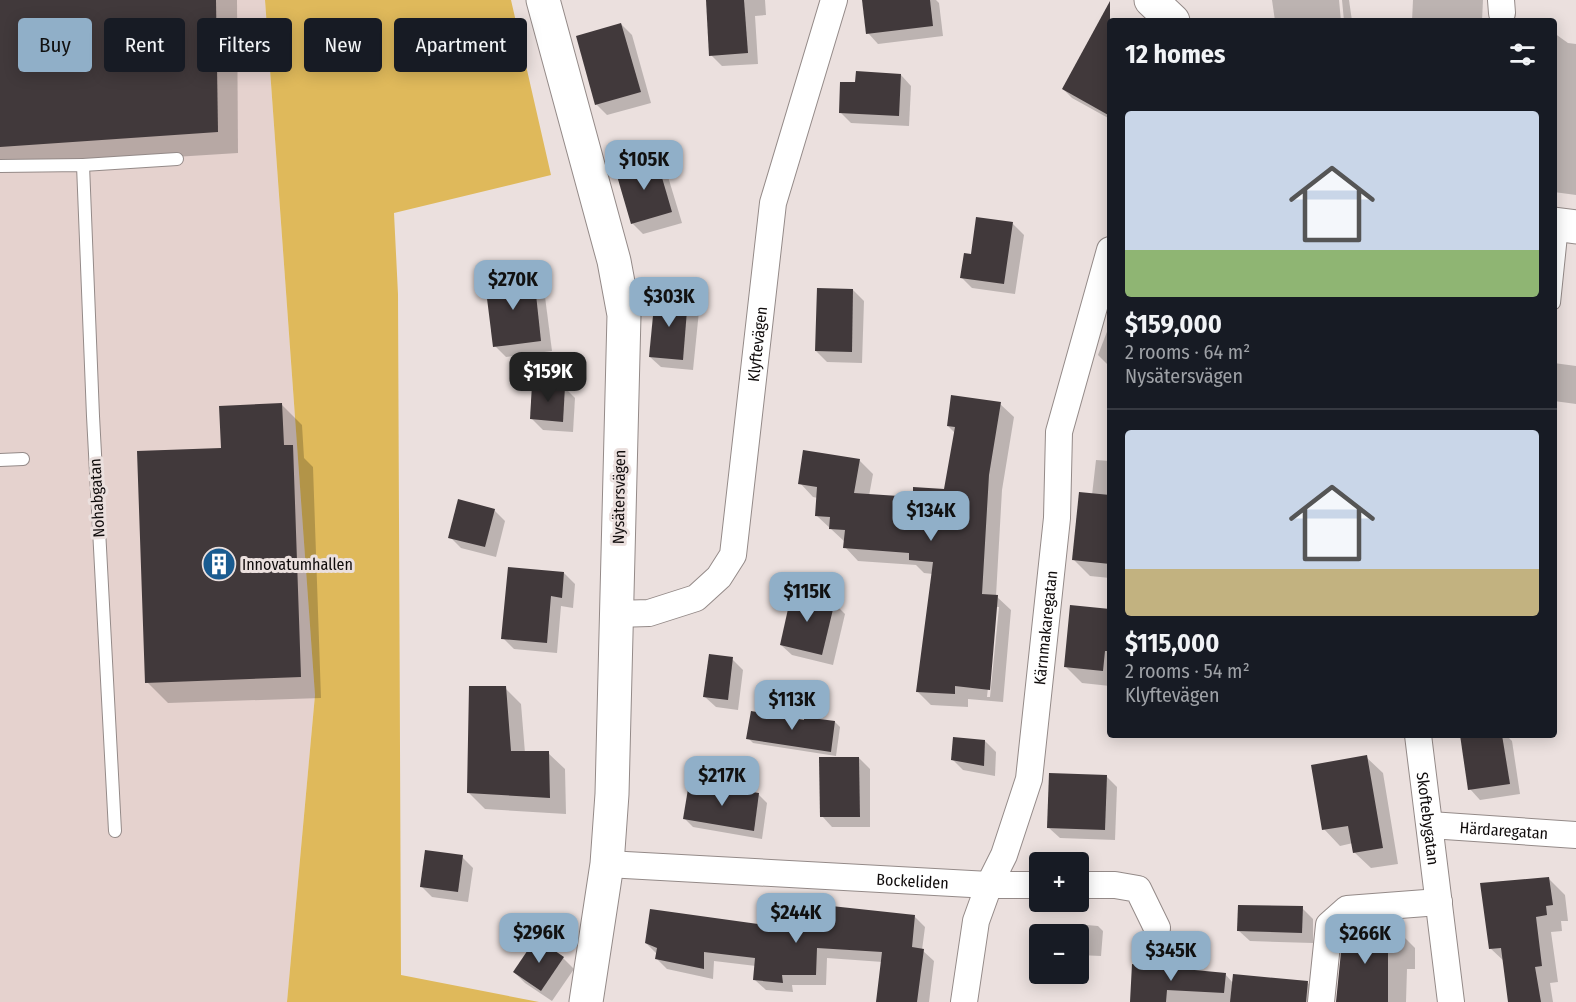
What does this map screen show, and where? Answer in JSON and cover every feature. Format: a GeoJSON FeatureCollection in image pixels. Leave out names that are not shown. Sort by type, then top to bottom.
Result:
{"type":"FeatureCollection","features":[{"type":"Feature","properties":{"kind":"street","name":"Nysätersvägen"},"geometry":{"type":"LineString","coordinates":[[543,0],[614,261],[624,315],[612,794],[607,864],[586,1002]]}},
{"type":"Feature","properties":{"kind":"street","name":"Klyftevägen"},"geometry":{"type":"LineString","coordinates":[[616,614],[649,614],[696,598],[719,577],[733,555],[773,203],[834,0]]}},
{"type":"Feature","properties":{"kind":"street"},"geometry":{"type":"LineString","coordinates":[[1151,0],[1170,18]]}},
{"type":"Feature","properties":{"kind":"street","name":"Kärnmakaregatan"},"geometry":{"type":"LineString","coordinates":[[964,1002],[976,921],[988,885],[1004,855],[1029,779],[1057,518],[1059,432],[1107,261]]}},
{"type":"Feature","properties":{"kind":"street","name":"Skoftebygatan"},"geometry":{"type":"LineString","coordinates":[[1418,738],[1451,1002]]}},
{"type":"Feature","properties":{"kind":"street","name":"Härdaregatan"},"geometry":{"type":"LineString","coordinates":[[1430,825],[1576,835]]}},
{"type":"Feature","properties":{"kind":"street","name":"Bockeliden"},"geometry":{"type":"LineString","coordinates":[[607,864],[988,885],[1029,885]]}},
{"type":"Feature","properties":{"kind":"street"},"geometry":{"type":"LineString","coordinates":[[1089,885],[1115,885],[1138,889],[1157,928]]}},
{"type":"Feature","properties":{"kind":"street"},"geometry":{"type":"LineString","coordinates":[[1321,1002],[1329,925],[1339,915],[1347,909],[1439,902]]}},
{"type":"Feature","properties":{"kind":"lane"},"geometry":{"type":"LineString","coordinates":[[0,166],[82,165],[177,159]]}},
{"type":"Feature","properties":{"kind":"lane","name":"Nohabgatan"},"geometry":{"type":"LineString","coordinates":[[82,165],[115,831]]}},
{"type":"Feature","properties":{"kind":"lane"},"geometry":{"type":"LineString","coordinates":[[1557,280],[1564,225]]}},
{"type":"Feature","properties":{"kind":"lane"},"geometry":{"type":"LineString","coordinates":[[0,460],[23,459]]}},
{"type":"Feature","properties":{"kind":"shaded area"},"geometry":{"type":"Polygon","coordinates":[[[0,0],[265,0],[266,18],[197,18],[197,72],[270,72],[315,695],[287,1002],[0,1002],[0,0]]]}},
{"type":"Feature","properties":{"kind":"shaded area"},"geometry":{"type":"Polygon","coordinates":[[[265,0],[511,0],[515,18],[394,18],[394,72],[527,72],[527,70],[551,175],[394,213],[398,294],[401,975],[539,1002],[287,1002],[315,695],[270,72],[292,72],[292,18],[266,18],[265,0]]]}},
{"type":"Feature","properties":{"kind":"building"},"geometry":{"type":"Polygon","coordinates":[[[0,0],[216,0],[216,18],[197,18],[197,72],[217,72],[218,132],[0,147],[0,0]]]}},
{"type":"Feature","properties":{"kind":"building"},"geometry":{"type":"Polygon","coordinates":[[[706,0],[744,0],[748,53],[709,56],[706,0]]]}},
{"type":"Feature","properties":{"kind":"building"},"geometry":{"type":"Polygon","coordinates":[[[862,0],[930,0],[933,26],[866,34],[862,0]]]}},
{"type":"Feature","properties":{"kind":"building"},"geometry":{"type":"Polygon","coordinates":[[[1110,1],[1110,18],[1107,18],[1107,114],[1062,89],[1110,1]]]}},
{"type":"Feature","properties":{"kind":"building"},"geometry":{"type":"Polygon","coordinates":[[[621,23],[641,92],[595,105],[576,36],[621,23]]]}},
{"type":"Feature","properties":{"kind":"building"},"geometry":{"type":"Polygon","coordinates":[[[856,71],[901,74],[899,116],[839,113],[840,82],[855,82],[856,71]]]}},
{"type":"Feature","properties":{"kind":"building"},"geometry":{"type":"Polygon","coordinates":[[[656,157],[672,212],[631,224],[615,169],[656,157]]]}},
{"type":"Feature","properties":{"kind":"building"},"geometry":{"type":"Polygon","coordinates":[[[976,217],[1013,222],[1004,284],[960,278],[964,253],[971,254],[976,217]]]}},
{"type":"Feature","properties":{"kind":"building"},"geometry":{"type":"Polygon","coordinates":[[[534,276],[541,341],[493,347],[485,282],[534,276]]]}},
{"type":"Feature","properties":{"kind":"building"},"geometry":{"type":"Polygon","coordinates":[[[817,288],[853,289],[852,352],[815,351],[817,288]]]}},
{"type":"Feature","properties":{"kind":"building"},"geometry":{"type":"Polygon","coordinates":[[[655,295],[688,298],[683,360],[649,357],[655,295]]]}},
{"type":"Feature","properties":{"kind":"building"},"geometry":{"type":"Polygon","coordinates":[[[532,384],[565,386],[563,422],[530,419],[532,384]]]}},
{"type":"Feature","properties":{"kind":"building"},"geometry":{"type":"Polygon","coordinates":[[[951,395],[1001,402],[989,475],[982,594],[998,595],[990,690],[955,686],[955,694],[916,692],[933,562],[909,560],[909,553],[843,548],[845,530],[829,529],[830,517],[815,516],[817,487],[798,484],[803,450],[860,459],[854,493],[913,497],[913,487],[944,489],[955,427],[947,426],[951,395]]]}},
{"type":"Feature","properties":{"kind":"building","name":"Innovatumhallen"},"geometry":{"type":"Polygon","coordinates":[[[282,403],[284,445],[293,445],[301,677],[145,683],[137,451],[221,448],[219,406],[282,403]]]}},
{"type":"Feature","properties":{"kind":"building"},"geometry":{"type":"Polygon","coordinates":[[[1079,492],[1107,495],[1107,564],[1072,560],[1079,492]]]}},
{"type":"Feature","properties":{"kind":"building"},"geometry":{"type":"Polygon","coordinates":[[[458,499],[495,509],[485,547],[448,538],[458,499]]]}},
{"type":"Feature","properties":{"kind":"building"},"geometry":{"type":"Polygon","coordinates":[[[508,567],[564,572],[562,598],[551,596],[547,643],[501,639],[508,567]]]}},
{"type":"Feature","properties":{"kind":"building"},"geometry":{"type":"Polygon","coordinates":[[[792,591],[835,601],[822,655],[780,645],[792,591]]]}},
{"type":"Feature","properties":{"kind":"building"},"geometry":{"type":"Polygon","coordinates":[[[1070,605],[1107,609],[1107,651],[1105,651],[1103,671],[1064,667],[1070,605]]]}},
{"type":"Feature","properties":{"kind":"building"},"geometry":{"type":"Polygon","coordinates":[[[709,654],[733,657],[728,700],[703,697],[709,654]]]}},
{"type":"Feature","properties":{"kind":"building"},"geometry":{"type":"Polygon","coordinates":[[[469,686],[506,686],[511,751],[549,751],[550,798],[467,793],[469,686]]]}},
{"type":"Feature","properties":{"kind":"building"},"geometry":{"type":"Polygon","coordinates":[[[751,711],[804,720],[804,717],[835,721],[831,752],[746,739],[751,711]]]}},
{"type":"Feature","properties":{"kind":"building"},"geometry":{"type":"Polygon","coordinates":[[[953,737],[985,740],[984,766],[951,760],[953,737]]]}},
{"type":"Feature","properties":{"kind":"building"},"geometry":{"type":"Polygon","coordinates":[[[1460,738],[1502,738],[1510,784],[1468,790],[1460,738]]]}},
{"type":"Feature","properties":{"kind":"building"},"geometry":{"type":"Polygon","coordinates":[[[1367,755],[1383,848],[1353,853],[1348,826],[1322,830],[1311,765],[1367,755]]]}},
{"type":"Feature","properties":{"kind":"building"},"geometry":{"type":"Polygon","coordinates":[[[819,757],[859,757],[860,817],[820,817],[819,757]]]}},
{"type":"Feature","properties":{"kind":"building"},"geometry":{"type":"Polygon","coordinates":[[[1049,773],[1107,775],[1105,830],[1047,828],[1049,773]]]}},
{"type":"Feature","properties":{"kind":"building"},"geometry":{"type":"Polygon","coordinates":[[[689,783],[759,793],[754,831],[683,819],[689,783]]]}},
{"type":"Feature","properties":{"kind":"building"},"geometry":{"type":"Polygon","coordinates":[[[425,850],[463,855],[458,892],[420,887],[425,850]]]}},
{"type":"Feature","properties":{"kind":"building"},"geometry":{"type":"Polygon","coordinates":[[[1549,877],[1553,905],[1546,906],[1547,915],[1536,917],[1542,966],[1535,967],[1541,1002],[1508,1002],[1501,948],[1489,949],[1480,883],[1549,877]]]}},
{"type":"Feature","properties":{"kind":"building"},"geometry":{"type":"Polygon","coordinates":[[[822,905],[915,915],[912,947],[924,949],[917,1002],[876,1002],[882,952],[817,948],[816,975],[782,975],[783,983],[753,980],[755,958],[704,952],[704,969],[655,959],[657,948],[645,943],[650,909],[758,924],[758,918],[821,922],[822,905]]]}},
{"type":"Feature","properties":{"kind":"building"},"geometry":{"type":"Polygon","coordinates":[[[1238,905],[1303,906],[1302,933],[1237,931],[1238,905]]]}},
{"type":"Feature","properties":{"kind":"building"},"geometry":{"type":"Polygon","coordinates":[[[1349,928],[1396,928],[1396,951],[1388,951],[1388,1002],[1336,1002],[1343,932],[1349,928]]]}},
{"type":"Feature","properties":{"kind":"building"},"geometry":{"type":"Polygon","coordinates":[[[536,938],[564,957],[541,991],[513,972],[536,938]]]}},
{"type":"Feature","properties":{"kind":"building"},"geometry":{"type":"Polygon","coordinates":[[[1132,964],[1226,973],[1224,993],[1167,990],[1166,1002],[1130,1002],[1132,964]]]}},
{"type":"Feature","properties":{"kind":"building"},"geometry":{"type":"Polygon","coordinates":[[[1233,974],[1308,981],[1306,1002],[1230,1002],[1233,974]]]}},
{"type":"Feature","properties":{"kind":"place","name":"Innovatumhallen"},"geometry":{"type":"Point","coordinates":[219,564]}}]}
